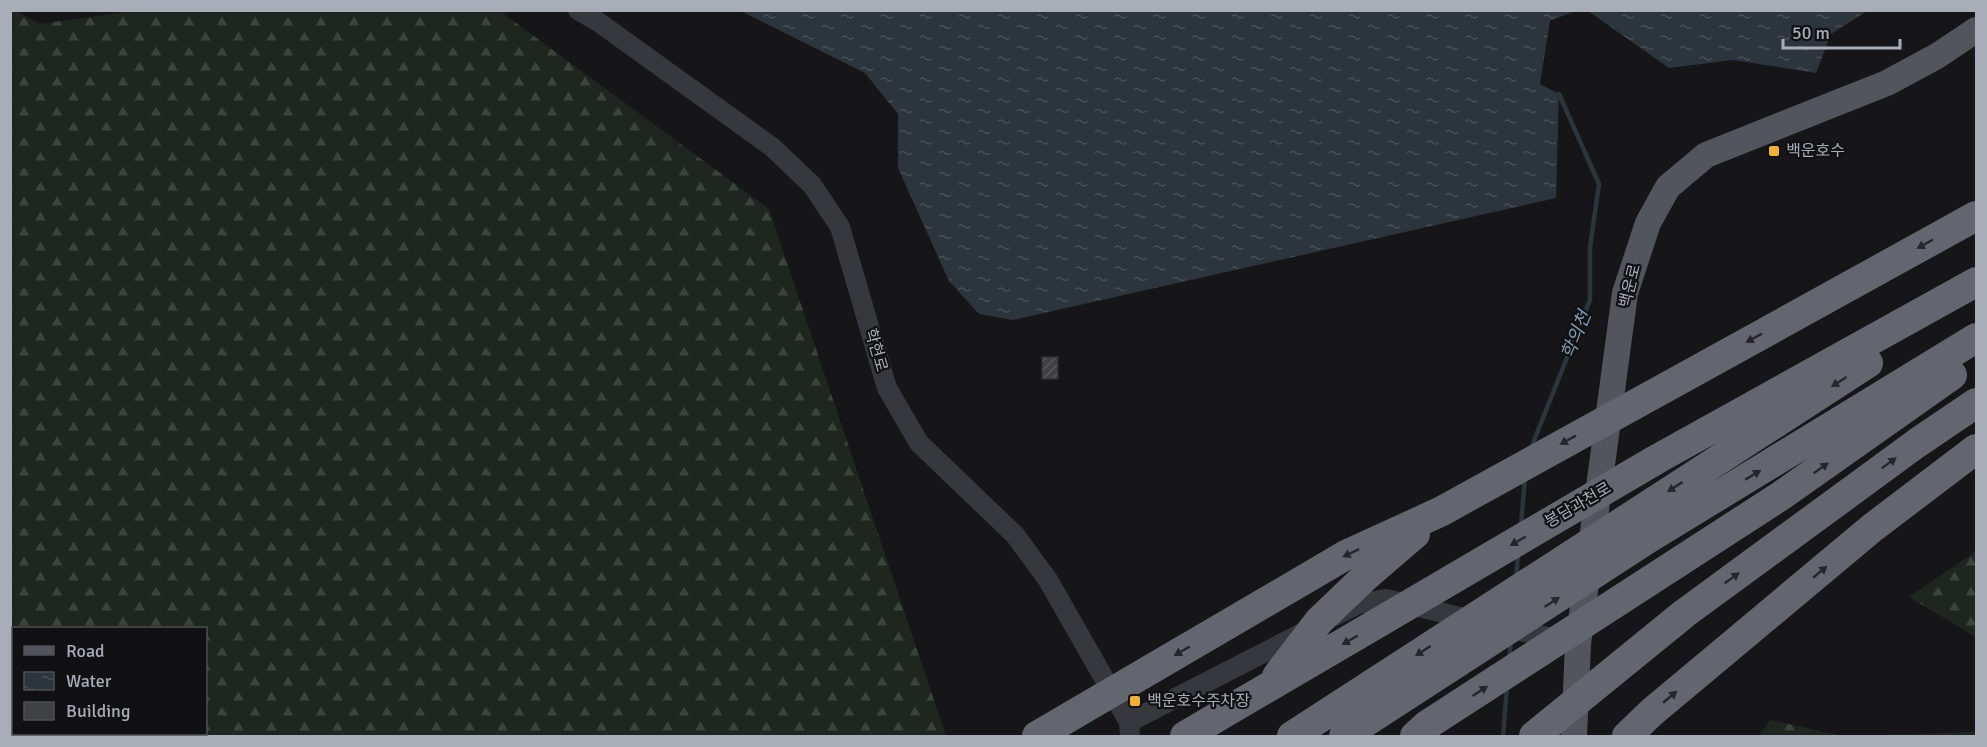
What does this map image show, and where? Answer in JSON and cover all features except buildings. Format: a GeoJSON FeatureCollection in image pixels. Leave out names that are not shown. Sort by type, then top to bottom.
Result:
{"type":"FeatureCollection","features":[{"type":"Feature","properties":{"kind":"highway"},"geometry":{"type":"LineString","coordinates":[[1037,736],[1346,555],[1442,511],[1977,216]]}},
{"type":"Feature","properties":{"kind":"highway","name":"봉담과천로"},"geometry":{"type":"LineString","coordinates":[[1185,736],[1659,458],[1977,282]]}},
{"type":"Feature","properties":{"kind":"highway"},"geometry":{"type":"LineString","coordinates":[[1292,736],[1977,293]]}},
{"type":"Feature","properties":{"kind":"highway"},"geometry":{"type":"LineString","coordinates":[[1344,736],[1649,538],[1977,338]]}},
{"type":"Feature","properties":{"kind":"highway"},"geometry":{"type":"LineString","coordinates":[[1417,733],[1782,495],[1977,357]]}},
{"type":"Feature","properties":{"kind":"highway"},"geometry":{"type":"LineString","coordinates":[[1534,736],[1685,613],[1917,443],[1977,403]]}},
{"type":"Feature","properties":{"kind":"highway"},"geometry":{"type":"LineString","coordinates":[[1627,736],[1652,712],[1872,528],[1977,449]]}},
{"type":"Feature","properties":{"kind":"highway"},"geometry":{"type":"LineString","coordinates":[[1226,736],[1246,717],[1319,621],[1365,577],[1442,511]]}},
{"type":"Feature","properties":{"kind":"main road","name":"백운로"},"geometry":{"type":"LineString","coordinates":[[1574,736],[1578,644],[1626,293],[1648,222],[1668,187],[1706,155],[1887,83],[1937,56],[1977,30]]}},
{"type":"Feature","properties":{"kind":"street","name":"학현로"},"geometry":{"type":"LineString","coordinates":[[578,10],[597,21],[772,147],[812,185],[840,227],[887,388],[919,443],[1015,535],[1048,580],[1130,729]]}},
{"type":"Feature","properties":{"kind":"street"},"geometry":{"type":"LineString","coordinates":[[1130,729],[1358,604],[1386,599],[1578,644]]}},
{"type":"Feature","properties":{"kind":"green space"},"geometry":{"type":"Polygon","coordinates":[[[11,11],[16,11],[39,24],[134,11],[500,11],[769,209],[946,736],[11,736],[11,11]]]}},
{"type":"Feature","properties":{"kind":"green space"},"geometry":{"type":"Polygon","coordinates":[[[1976,551],[1976,637],[1909,597],[1976,551]]]}},
{"type":"Feature","properties":{"kind":"green space"},"geometry":{"type":"Polygon","coordinates":[[[1770,720],[1843,736],[1759,736],[1770,720]]]}},
{"type":"Feature","properties":{"kind":"green space"},"geometry":{"type":"Polygon","coordinates":[[[1976,732],[1976,736],[1850,736],[1976,732]]]}},
{"type":"Feature","properties":{"kind":"water"},"geometry":{"type":"Polygon","coordinates":[[[741,11],[1575,11],[1550,21],[1540,84],[1559,94],[1556,198],[1013,320],[979,314],[949,281],[898,168],[898,114],[865,73],[741,11]]]}},
{"type":"Feature","properties":{"kind":"water"},"geometry":{"type":"Polygon","coordinates":[[[1588,11],[1867,11],[1831,34],[1816,73],[1733,60],[1669,68],[1588,11]]]}},
{"type":"Feature","properties":{"kind":"waterway","name":"학의천"},"geometry":{"type":"LineString","coordinates":[[1531,448],[1590,300],[1590,247],[1599,184],[1559,94],[1555,96]]}},
{"type":"Feature","properties":{"kind":"waterway","name":"학의천"},"geometry":{"type":"LineString","coordinates":[[1521,525],[1525,477]]}},
{"type":"Feature","properties":{"kind":"waterway","name":"학의천"},"geometry":{"type":"LineString","coordinates":[[1516,579],[1518,554]]}},
{"type":"Feature","properties":{"kind":"waterway","name":"학의천"},"geometry":{"type":"LineString","coordinates":[[1509,660],[1511,641]]}},
{"type":"Feature","properties":{"kind":"waterway","name":"학의천"},"geometry":{"type":"LineString","coordinates":[[1503,736],[1507,686]]}},
{"type":"Feature","properties":{"kind":"place","name":"백운호수"},"geometry":{"type":"Point","coordinates":[1774,151]}},
{"type":"Feature","properties":{"kind":"place","name":"백운호수주차장"},"geometry":{"type":"Point","coordinates":[1135,701]}}]}
